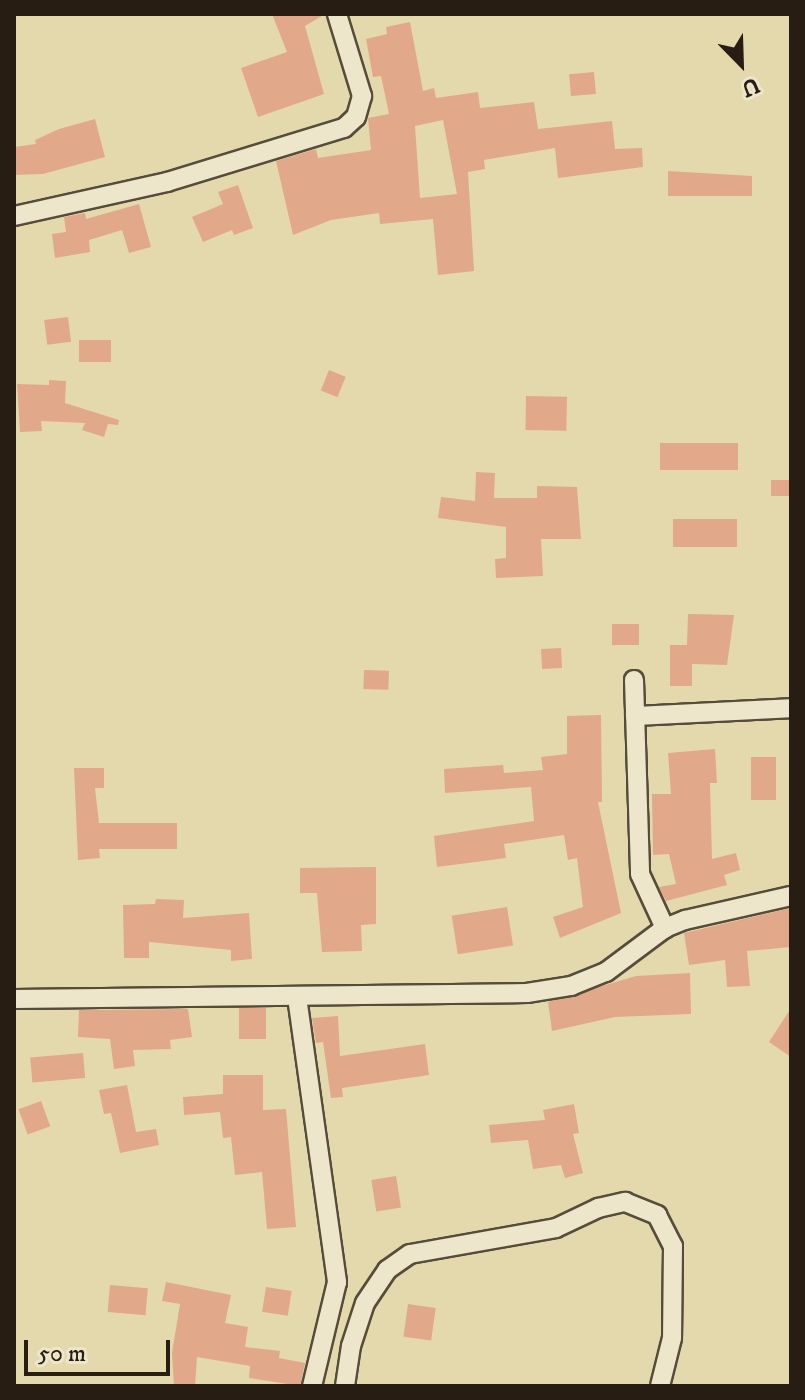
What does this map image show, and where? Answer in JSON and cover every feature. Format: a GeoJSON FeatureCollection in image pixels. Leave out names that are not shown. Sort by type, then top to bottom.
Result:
{"type":"FeatureCollection","features":[{"type":"Feature","properties":{"kind":"street"},"geometry":{"type":"LineString","coordinates":[[14,216],[167,182],[344,128],[356,117],[362,96],[337,14]]}},
{"type":"Feature","properties":{"kind":"street"},"geometry":{"type":"LineString","coordinates":[[634,680],[640,874],[665,928]]}},
{"type":"Feature","properties":{"kind":"street"},"geometry":{"type":"LineString","coordinates":[[635,716],[791,708]]}},
{"type":"Feature","properties":{"kind":"street"},"geometry":{"type":"LineString","coordinates":[[14,999],[527,993],[571,986],[623,962],[665,928],[707,913],[791,896]]}},
{"type":"Feature","properties":{"kind":"street"},"geometry":{"type":"LineString","coordinates":[[297,997],[337,1282],[312,1386]]}},
{"type":"Feature","properties":{"kind":"street"},"geometry":{"type":"LineString","coordinates":[[345,1386],[351,1346],[365,1303],[387,1270],[419,1250],[556,1228],[611,1203],[643,1205],[657,1215],[673,1246],[672,1338],[660,1386]]}},
{"type":"Feature","properties":{"kind":"street"},"geometry":{"type":"LineString","coordinates":[[337,1282],[365,1303]]}},
{"type":"Feature","properties":{"kind":"building"},"geometry":{"type":"Polygon","coordinates":[[[272,14],[325,14],[305,26],[324,94],[258,117],[241,68],[287,52],[272,14]]]}},
{"type":"Feature","properties":{"kind":"building"},"geometry":{"type":"Polygon","coordinates":[[[410,22],[423,91],[434,88],[436,98],[478,92],[480,108],[534,102],[538,129],[612,121],[615,149],[642,148],[643,167],[558,178],[555,148],[484,160],[485,169],[468,172],[474,271],[438,275],[433,219],[380,224],[379,213],[331,220],[293,235],[276,161],[316,149],[318,158],[371,150],[368,118],[389,114],[381,76],[373,77],[366,39],[387,34],[386,27],[410,22]],[[443,120],[415,126],[420,198],[457,194],[443,120]]]}},
{"type":"Feature","properties":{"kind":"building"},"geometry":{"type":"Polygon","coordinates":[[[594,72],[596,94],[571,96],[569,74],[594,72]]]}},
{"type":"Feature","properties":{"kind":"building"},"geometry":{"type":"Polygon","coordinates":[[[95,119],[105,157],[43,174],[14,175],[14,147],[36,144],[35,140],[59,129],[95,119]]]}},
{"type":"Feature","properties":{"kind":"building"},"geometry":{"type":"Polygon","coordinates":[[[668,171],[752,176],[752,196],[668,196],[668,171]]]}},
{"type":"Feature","properties":{"kind":"building"},"geometry":{"type":"Polygon","coordinates":[[[238,185],[253,228],[234,235],[232,230],[203,242],[192,217],[223,204],[218,192],[238,185]]]}},
{"type":"Feature","properties":{"kind":"building"},"geometry":{"type":"Polygon","coordinates":[[[139,204],[151,247],[129,253],[122,230],[89,240],[90,252],[55,258],[52,234],[66,232],[64,217],[85,213],[86,219],[139,204]]]}},
{"type":"Feature","properties":{"kind":"building"},"geometry":{"type":"Polygon","coordinates":[[[68,317],[71,342],[47,345],[44,320],[68,317]]]}},
{"type":"Feature","properties":{"kind":"building"},"geometry":{"type":"Polygon","coordinates":[[[79,340],[111,340],[111,362],[79,362],[79,340]]]}},
{"type":"Feature","properties":{"kind":"building"},"geometry":{"type":"Polygon","coordinates":[[[329,370],[346,377],[337,397],[321,390],[329,370]]]}},
{"type":"Feature","properties":{"kind":"building"},"geometry":{"type":"Polygon","coordinates":[[[49,380],[66,381],[65,403],[119,420],[118,425],[108,424],[104,437],[82,430],[85,423],[41,421],[42,431],[20,432],[17,384],[49,385],[49,380]]]}},
{"type":"Feature","properties":{"kind":"building"},"geometry":{"type":"Polygon","coordinates":[[[526,396],[567,397],[566,431],[525,430],[526,396]]]}},
{"type":"Feature","properties":{"kind":"building"},"geometry":{"type":"Polygon","coordinates":[[[660,443],[738,443],[738,470],[660,470],[660,443]]]}},
{"type":"Feature","properties":{"kind":"building"},"geometry":{"type":"Polygon","coordinates":[[[476,472],[495,473],[494,498],[537,498],[537,486],[577,487],[581,539],[541,539],[543,576],[496,578],[495,559],[506,558],[506,527],[438,518],[441,497],[475,501],[476,472]]]}},
{"type":"Feature","properties":{"kind":"building"},"geometry":{"type":"Polygon","coordinates":[[[771,480],[791,480],[791,496],[771,496],[771,480]]]}},
{"type":"Feature","properties":{"kind":"building"},"geometry":{"type":"Polygon","coordinates":[[[673,519],[737,519],[737,547],[673,547],[673,519]]]}},
{"type":"Feature","properties":{"kind":"building"},"geometry":{"type":"Polygon","coordinates":[[[688,614],[734,615],[727,665],[692,664],[692,686],[670,686],[670,645],[687,645],[688,614]]]}},
{"type":"Feature","properties":{"kind":"building"},"geometry":{"type":"Polygon","coordinates":[[[612,624],[639,624],[639,645],[612,645],[612,624]]]}},
{"type":"Feature","properties":{"kind":"building"},"geometry":{"type":"Polygon","coordinates":[[[561,648],[562,668],[542,669],[541,649],[561,648]]]}},
{"type":"Feature","properties":{"kind":"building"},"geometry":{"type":"Polygon","coordinates":[[[364,670],[389,671],[388,690],[363,689],[364,670]]]}},
{"type":"Feature","properties":{"kind":"building"},"geometry":{"type":"Polygon","coordinates":[[[601,715],[602,802],[598,802],[621,913],[560,938],[553,917],[583,907],[577,858],[568,860],[564,835],[504,844],[506,858],[437,867],[434,836],[534,821],[531,787],[445,793],[444,769],[503,765],[504,773],[543,770],[541,757],[567,754],[567,716],[601,715]]]}},
{"type":"Feature","properties":{"kind":"building"},"geometry":{"type":"Polygon","coordinates":[[[715,749],[717,783],[710,783],[712,859],[736,853],[740,870],[724,875],[727,885],[666,901],[659,887],[676,884],[669,854],[653,855],[652,794],[671,794],[668,753],[715,749]]]}},
{"type":"Feature","properties":{"kind":"building"},"geometry":{"type":"Polygon","coordinates":[[[751,757],[776,757],[776,800],[751,800],[751,757]]]}},
{"type":"Feature","properties":{"kind":"building"},"geometry":{"type":"Polygon","coordinates":[[[74,768],[104,768],[104,788],[95,788],[99,823],[177,823],[177,849],[99,849],[100,858],[78,860],[74,768]]]}},
{"type":"Feature","properties":{"kind":"building"},"geometry":{"type":"Polygon","coordinates":[[[376,867],[376,924],[361,925],[362,951],[322,952],[317,893],[300,893],[300,868],[376,867]]]}},
{"type":"Feature","properties":{"kind":"building"},"geometry":{"type":"Polygon","coordinates":[[[156,899],[184,900],[183,918],[249,913],[252,959],[231,961],[231,950],[149,942],[149,958],[124,958],[123,905],[155,904],[156,899]]]}},
{"type":"Feature","properties":{"kind":"building"},"geometry":{"type":"Polygon","coordinates":[[[507,907],[513,946],[458,954],[452,916],[507,907]]]}},
{"type":"Feature","properties":{"kind":"building"},"geometry":{"type":"Polygon","coordinates":[[[791,908],[791,947],[747,951],[750,986],[727,987],[725,960],[689,965],[684,933],[791,908]]]}},
{"type":"Feature","properties":{"kind":"building"},"geometry":{"type":"Polygon","coordinates":[[[690,973],[691,1014],[615,1017],[552,1031],[548,1002],[636,976],[690,973]]]}},
{"type":"Feature","properties":{"kind":"building"},"geometry":{"type":"Polygon","coordinates":[[[239,1008],[266,1008],[266,1039],[239,1039],[239,1008]]]}},
{"type":"Feature","properties":{"kind":"building"},"geometry":{"type":"Polygon","coordinates":[[[791,1008],[791,1057],[769,1042],[791,1008]]]}},
{"type":"Feature","properties":{"kind":"building"},"geometry":{"type":"Polygon","coordinates":[[[188,1009],[192,1037],[170,1040],[171,1049],[133,1050],[135,1066],[114,1069],[110,1039],[78,1037],[79,1010],[188,1009]]]}},
{"type":"Feature","properties":{"kind":"building"},"geometry":{"type":"Polygon","coordinates":[[[338,1016],[340,1056],[425,1044],[429,1075],[342,1088],[343,1097],[331,1098],[323,1042],[316,1043],[312,1018],[338,1016]]]}},
{"type":"Feature","properties":{"kind":"building"},"geometry":{"type":"Polygon","coordinates":[[[83,1053],[85,1078],[32,1083],[30,1058],[83,1053]]]}},
{"type":"Feature","properties":{"kind":"building"},"geometry":{"type":"Polygon","coordinates":[[[223,1075],[263,1075],[263,1110],[286,1109],[296,1227],[267,1229],[262,1172],[235,1175],[231,1137],[223,1138],[220,1112],[184,1115],[183,1097],[223,1094],[223,1075]]]}},
{"type":"Feature","properties":{"kind":"building"},"geometry":{"type":"Polygon","coordinates":[[[127,1085],[136,1132],[156,1129],[159,1145],[120,1153],[111,1113],[104,1114],[99,1090],[127,1085]]]}},
{"type":"Feature","properties":{"kind":"building"},"geometry":{"type":"Polygon","coordinates":[[[41,1101],[50,1126],[28,1135],[18,1109],[41,1101]]]}},
{"type":"Feature","properties":{"kind":"building"},"geometry":{"type":"Polygon","coordinates":[[[574,1104],[579,1133],[573,1134],[583,1173],[565,1178],[561,1165],[533,1169],[528,1140],[491,1143],[489,1125],[545,1120],[543,1110],[574,1104]]]}},
{"type":"Feature","properties":{"kind":"building"},"geometry":{"type":"Polygon","coordinates":[[[396,1176],[401,1208],[376,1212],[371,1180],[396,1176]]]}},
{"type":"Feature","properties":{"kind":"building"},"geometry":{"type":"Polygon","coordinates":[[[166,1282],[231,1295],[225,1323],[248,1327],[245,1347],[280,1351],[279,1358],[305,1363],[300,1386],[249,1378],[250,1366],[197,1357],[195,1386],[174,1386],[172,1353],[180,1304],[162,1301],[166,1282]]]}},
{"type":"Feature","properties":{"kind":"building"},"geometry":{"type":"Polygon","coordinates":[[[110,1285],[148,1288],[146,1315],[108,1312],[110,1285]]]}},
{"type":"Feature","properties":{"kind":"building"},"geometry":{"type":"Polygon","coordinates":[[[266,1287],[292,1291],[288,1316],[262,1312],[266,1287]]]}},
{"type":"Feature","properties":{"kind":"building"},"geometry":{"type":"Polygon","coordinates":[[[408,1304],[436,1308],[431,1341],[403,1337],[408,1304]]]}}]}
